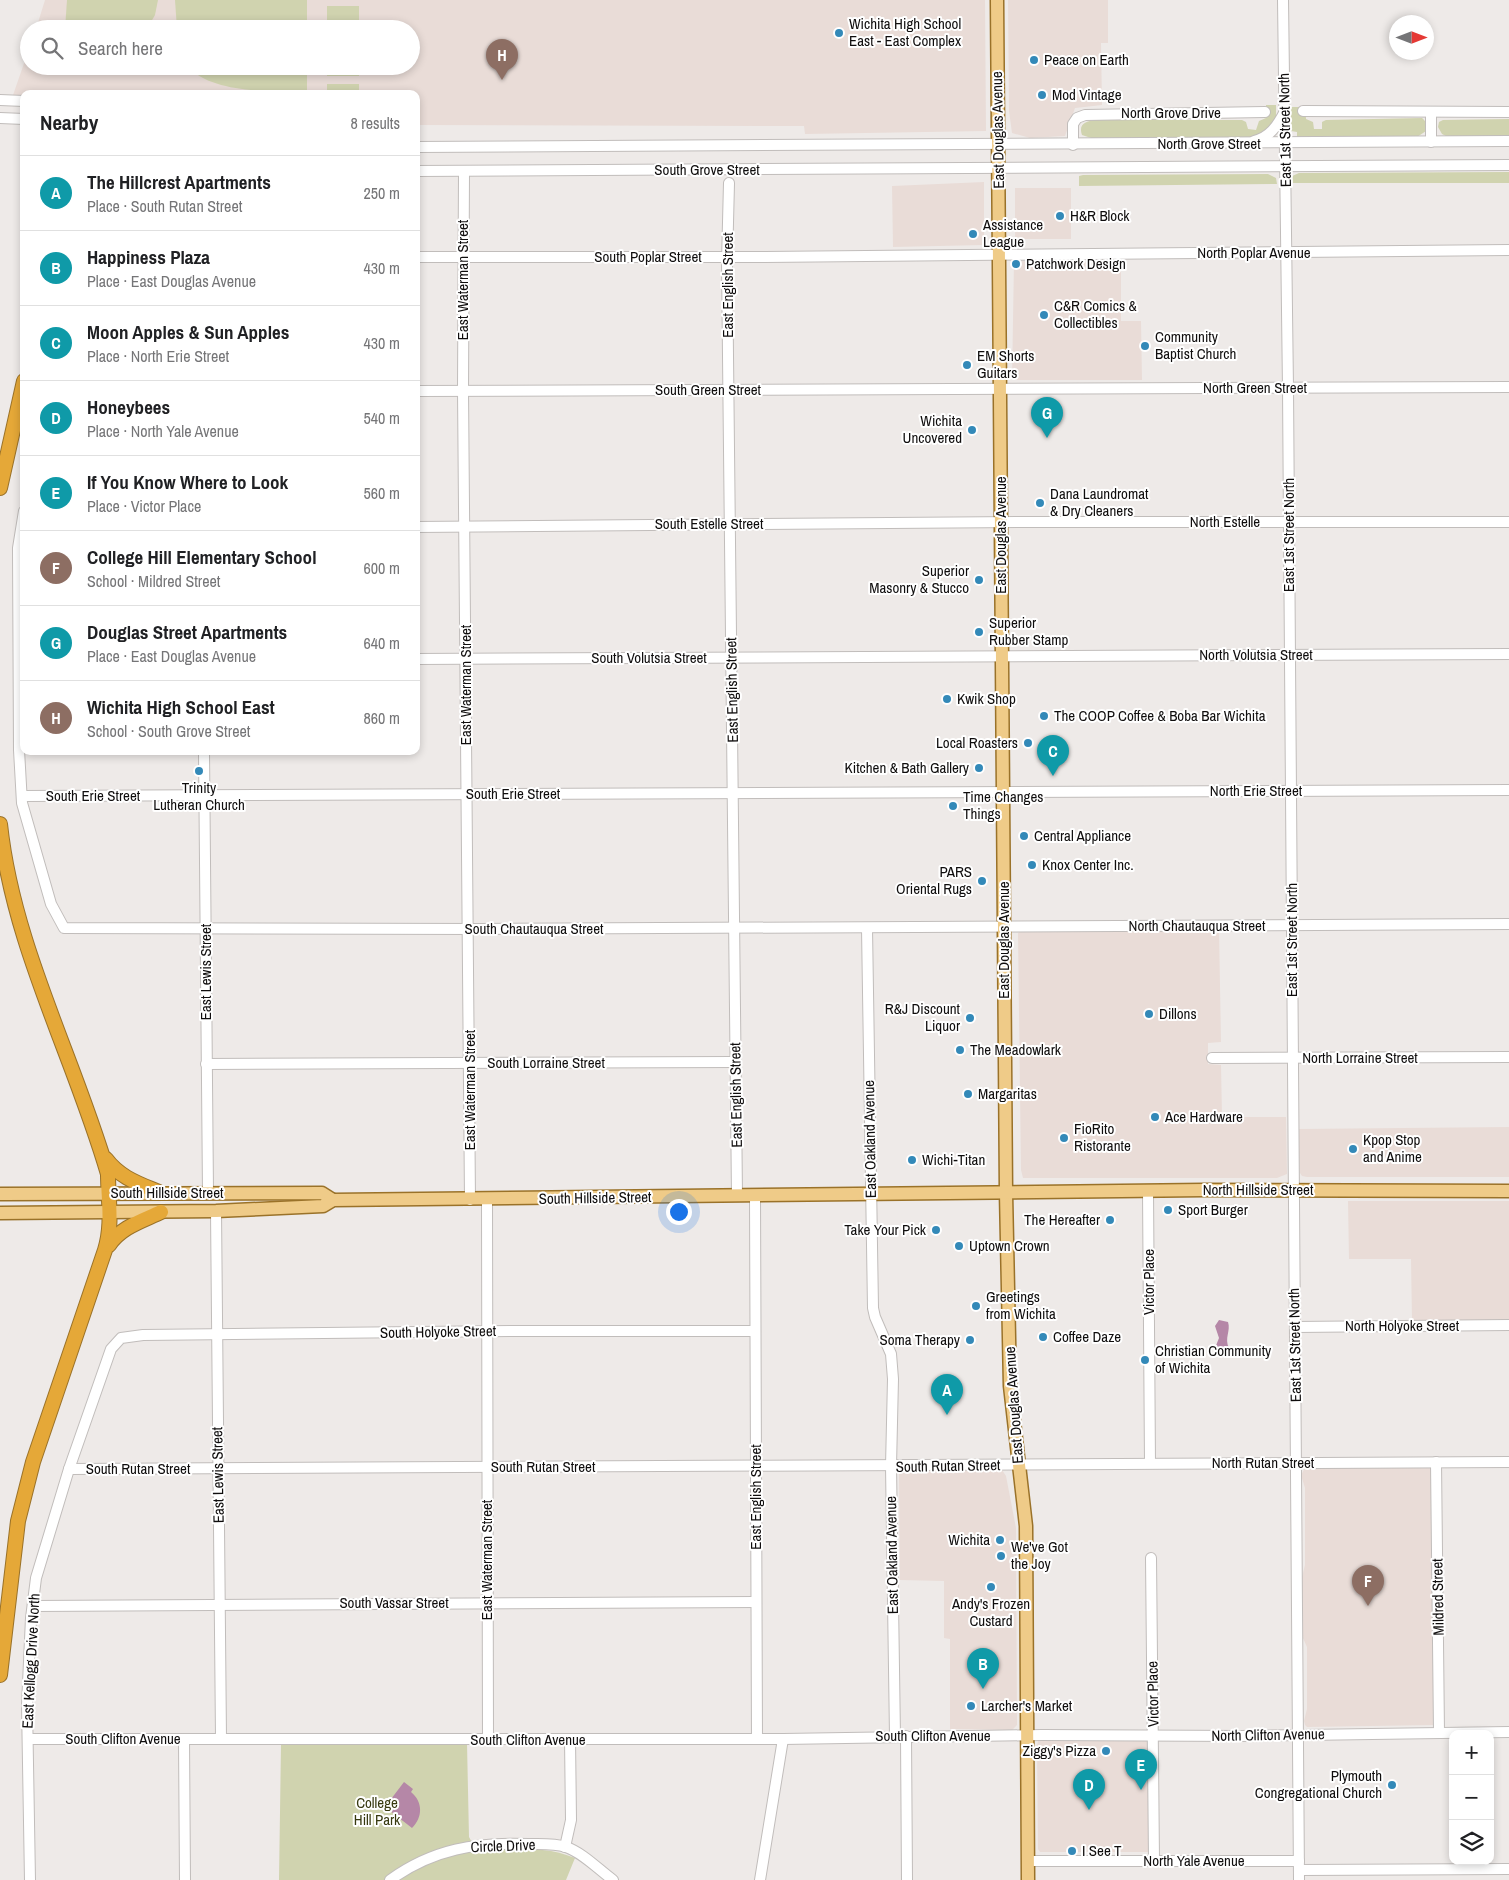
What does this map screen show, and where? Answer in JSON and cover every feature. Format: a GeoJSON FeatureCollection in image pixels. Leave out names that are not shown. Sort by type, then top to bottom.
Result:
{"type":"FeatureCollection","features":[{"type":"Feature","properties":{"kind":"highway"},"geometry":{"type":"LineString","coordinates":[[0,488],[20,400]]}},
{"type":"Feature","properties":{"kind":"highway"},"geometry":{"type":"LineString","coordinates":[[0,824],[3,854],[14,906],[103,1155],[108,1174],[107,1193],[111,1225],[106,1250],[33,1462],[18,1521],[0,1675]]}},
{"type":"Feature","properties":{"kind":"highway"},"geometry":{"type":"LineString","coordinates":[[103,1155],[114,1169],[126,1179],[161,1193]]}},
{"type":"Feature","properties":{"kind":"highway"},"geometry":{"type":"LineString","coordinates":[[106,1250],[115,1236],[126,1228],[161,1212]]}},
{"type":"Feature","properties":{"kind":"main road","name":"East Douglas Avenue"},"geometry":{"type":"LineString","coordinates":[[997,0],[1006,1193],[1010,1386],[1026,1526],[1028,1880]]}},
{"type":"Feature","properties":{"kind":"main road","name":"North Hillside Street"},"geometry":{"type":"LineString","coordinates":[[1006,1193],[1294,1190],[1509,1191]]}},
{"type":"Feature","properties":{"kind":"main road","name":"South Hillside Street"},"geometry":{"type":"LineString","coordinates":[[0,1194],[322,1193],[333,1200]]}},
{"type":"Feature","properties":{"kind":"main road","name":"South Hillside Street"},"geometry":{"type":"LineString","coordinates":[[0,1213],[216,1211],[323,1206],[333,1200],[1006,1193]]}},
{"type":"Feature","properties":{"kind":"street","name":"East 1st Street North"},"geometry":{"type":"LineString","coordinates":[[1283,0],[1287,252],[1299,1870]]}},
{"type":"Feature","properties":{"kind":"street"},"geometry":{"type":"LineString","coordinates":[[0,100],[20,102]]}},
{"type":"Feature","properties":{"kind":"street"},"geometry":{"type":"LineString","coordinates":[[1302,111],[1509,112]]}},
{"type":"Feature","properties":{"kind":"street","name":"North Grove Drive"},"geometry":{"type":"LineString","coordinates":[[1073,145],[1073,124],[1076,118],[1097,114],[1265,112]]}},
{"type":"Feature","properties":{"kind":"street"},"geometry":{"type":"LineString","coordinates":[[1247,144],[1267,136],[1277,126],[1285,112]]}},
{"type":"Feature","properties":{"kind":"street"},"geometry":{"type":"LineString","coordinates":[[1431,112],[1431,142]]}},
{"type":"Feature","properties":{"kind":"street"},"geometry":{"type":"LineString","coordinates":[[0,118],[20,119]]}},
{"type":"Feature","properties":{"kind":"street","name":"North Grove Street"},"geometry":{"type":"LineString","coordinates":[[998,145],[1509,142]]}},
{"type":"Feature","properties":{"kind":"street","name":"South Grove Street"},"geometry":{"type":"LineString","coordinates":[[420,147],[998,145]]}},
{"type":"Feature","properties":{"kind":"street","name":"North Grove Street"},"geometry":{"type":"LineString","coordinates":[[998,168],[1509,165]]}},
{"type":"Feature","properties":{"kind":"street","name":"South Grove Street"},"geometry":{"type":"LineString","coordinates":[[420,171],[998,168]]}},
{"type":"Feature","properties":{"kind":"street","name":"East Waterman Street"},"geometry":{"type":"LineString","coordinates":[[464,171],[462,391],[465,527],[470,1200]]}},
{"type":"Feature","properties":{"kind":"street","name":"East English Street"},"geometry":{"type":"LineString","coordinates":[[728,183],[727,257],[737,1196]]}},
{"type":"Feature","properties":{"kind":"street","name":"North Poplar Avenue"},"geometry":{"type":"LineString","coordinates":[[999,254],[1509,250]]}},
{"type":"Feature","properties":{"kind":"street","name":"South Poplar Street"},"geometry":{"type":"LineString","coordinates":[[420,257],[727,257],[999,254]]}},
{"type":"Feature","properties":{"kind":"street","name":"North Green Street"},"geometry":{"type":"LineString","coordinates":[[1000,389],[1509,388]]}},
{"type":"Feature","properties":{"kind":"street","name":"South Green Street"},"geometry":{"type":"LineString","coordinates":[[420,391],[1000,389]]}},
{"type":"Feature","properties":{"kind":"street","name":"North Estelle"},"geometry":{"type":"LineString","coordinates":[[1001,522],[1509,522]]}},
{"type":"Feature","properties":{"kind":"street","name":"South Estelle Street"},"geometry":{"type":"LineString","coordinates":[[420,527],[1001,522]]}},
{"type":"Feature","properties":{"kind":"street"},"geometry":{"type":"LineString","coordinates":[[20,537],[18,548],[20,623]]}},
{"type":"Feature","properties":{"kind":"street","name":"North Volutsia Street"},"geometry":{"type":"LineString","coordinates":[[1002,656],[1509,654]]}},
{"type":"Feature","properties":{"kind":"street","name":"South Volutsia Street"},"geometry":{"type":"LineString","coordinates":[[420,659],[1002,656]]}},
{"type":"Feature","properties":{"kind":"street"},"geometry":{"type":"LineString","coordinates":[[20,706],[19,750],[22,796]]}},
{"type":"Feature","properties":{"kind":"street","name":"East Lewis Street"},"geometry":{"type":"LineString","coordinates":[[204,755],[208,1192]]}},
{"type":"Feature","properties":{"kind":"street","name":"North Erie Street"},"geometry":{"type":"LineString","coordinates":[[1004,790],[1509,790]]}},
{"type":"Feature","properties":{"kind":"street","name":"South Erie Street"},"geometry":{"type":"LineString","coordinates":[[22,796],[1004,790]]}},
{"type":"Feature","properties":{"kind":"street","name":"South Chautauqua Street"},"geometry":{"type":"LineString","coordinates":[[22,796],[51,904],[64,928],[1004,927]]}},
{"type":"Feature","properties":{"kind":"street","name":"North Chautauqua Street"},"geometry":{"type":"LineString","coordinates":[[1004,927],[1509,924]]}},
{"type":"Feature","properties":{"kind":"street","name":"East Oakland Avenue"},"geometry":{"type":"LineString","coordinates":[[867,928],[873,1308],[874,1317],[891,1354],[894,1736]]}},
{"type":"Feature","properties":{"kind":"street","name":"North Lorraine Street"},"geometry":{"type":"LineString","coordinates":[[1212,1058],[1509,1057]]}},
{"type":"Feature","properties":{"kind":"street","name":"South Lorraine Street"},"geometry":{"type":"LineString","coordinates":[[206,1064],[736,1062]]}},
{"type":"Feature","properties":{"kind":"street","name":"Victor Place"},"geometry":{"type":"LineString","coordinates":[[1148,1191],[1150,1464]]}},
{"type":"Feature","properties":{"kind":"street","name":"East English Street"},"geometry":{"type":"LineString","coordinates":[[755,1196],[757,1739]]}},
{"type":"Feature","properties":{"kind":"street","name":"East Waterman Street"},"geometry":{"type":"LineString","coordinates":[[487,1199],[488,1740]]}},
{"type":"Feature","properties":{"kind":"street","name":"East Lewis Street"},"geometry":{"type":"LineString","coordinates":[[216,1211],[222,1738]]}},
{"type":"Feature","properties":{"kind":"street","name":"North Holyoke Street"},"geometry":{"type":"LineString","coordinates":[[1295,1327],[1509,1325]]}},
{"type":"Feature","properties":{"kind":"street","name":"South Holyoke Street"},"geometry":{"type":"LineString","coordinates":[[121,1338],[142,1335],[486,1331],[755,1331]]}},
{"type":"Feature","properties":{"kind":"street","name":"East Kellogg Drive North"},"geometry":{"type":"LineString","coordinates":[[30,1880],[28,1740],[33,1606],[36,1578],[69,1469],[111,1349],[121,1338]]}},
{"type":"Feature","properties":{"kind":"street","name":"Mildred Street"},"geometry":{"type":"LineString","coordinates":[[1436,1462],[1439,1732]]}},
{"type":"Feature","properties":{"kind":"street","name":"North Rutan Street"},"geometry":{"type":"LineString","coordinates":[[1018,1465],[1509,1462]]}},
{"type":"Feature","properties":{"kind":"street","name":"South Rutan Street"},"geometry":{"type":"LineString","coordinates":[[69,1469],[1018,1465]]}},
{"type":"Feature","properties":{"kind":"street","name":"Victor Place"},"geometry":{"type":"LineString","coordinates":[[1151,1558],[1154,1860]]}},
{"type":"Feature","properties":{"kind":"street","name":"South Vassar Street"},"geometry":{"type":"LineString","coordinates":[[33,1606],[756,1602]]}},
{"type":"Feature","properties":{"kind":"street","name":"North Clifton Avenue"},"geometry":{"type":"LineString","coordinates":[[1028,1735],[1298,1735],[1509,1732]]}},
{"type":"Feature","properties":{"kind":"street","name":"South Clifton Avenue"},"geometry":{"type":"LineString","coordinates":[[28,1740],[222,1738],[296,1740],[783,1739],[1028,1735]]}},
{"type":"Feature","properties":{"kind":"street"},"geometry":{"type":"LineString","coordinates":[[906,1736],[907,1880]]}},
{"type":"Feature","properties":{"kind":"street"},"geometry":{"type":"LineString","coordinates":[[184,1739],[185,1880]]}},
{"type":"Feature","properties":{"kind":"street"},"geometry":{"type":"LineString","coordinates":[[565,1847],[571,1820],[570,1739]]}},
{"type":"Feature","properties":{"kind":"street"},"geometry":{"type":"LineString","coordinates":[[760,1880],[783,1739]]}},
{"type":"Feature","properties":{"kind":"street","name":"Circle Drive"},"geometry":{"type":"LineString","coordinates":[[390,1880],[429,1858],[460,1847],[507,1843],[565,1847],[577,1853],[613,1880]]}},
{"type":"Feature","properties":{"kind":"street","name":"North Yale Avenue"},"geometry":{"type":"LineString","coordinates":[[1028,1861],[1154,1860],[1299,1870],[1509,1869]]}},
{"type":"Feature","properties":{"kind":"shaded area"},"geometry":{"type":"Polygon","coordinates":[[[45,0],[985,0],[986,131],[805,134],[804,126],[420,125],[420,90],[20,90],[20,95],[13,95],[20,75],[420,75],[420,20],[39,20],[45,0]]]}},
{"type":"Feature","properties":{"kind":"shaded area"},"geometry":{"type":"Polygon","coordinates":[[[1008,0],[1108,0],[1108,43],[1101,43],[1102,105],[1075,108],[1065,136],[1030,138],[1012,133],[1009,111],[1008,0]]]}},
{"type":"Feature","properties":{"kind":"shaded area"},"geometry":{"type":"Polygon","coordinates":[[[984,182],[984,245],[893,247],[892,186],[984,182]]]}},
{"type":"Feature","properties":{"kind":"shaded area"},"geometry":{"type":"Polygon","coordinates":[[[1015,188],[1071,188],[1071,239],[1015,239],[1015,188]]]}},
{"type":"Feature","properties":{"kind":"shaded area"},"geometry":{"type":"Polygon","coordinates":[[[1014,261],[1121,262],[1121,321],[1141,321],[1142,380],[1012,380],[1014,261]]]}},
{"type":"Feature","properties":{"kind":"shaded area"},"geometry":{"type":"Polygon","coordinates":[[[1219,929],[1221,1042],[1208,1043],[1208,1064],[1221,1065],[1222,1117],[1286,1117],[1287,1174],[1277,1178],[1023,1178],[1021,1170],[1018,933],[1021,931],[1219,929]]]}},
{"type":"Feature","properties":{"kind":"shaded area"},"geometry":{"type":"Polygon","coordinates":[[[1509,1127],[1509,1177],[1307,1177],[1302,1176],[1300,1173],[1298,1129],[1509,1127]]]}},
{"type":"Feature","properties":{"kind":"shaded area"},"geometry":{"type":"Polygon","coordinates":[[[1348,1201],[1509,1201],[1509,1320],[1412,1320],[1411,1259],[1349,1259],[1348,1201]]]}},
{"type":"Feature","properties":{"kind":"shaded area"},"geometry":{"type":"Polygon","coordinates":[[[1219,1320],[1228,1322],[1229,1325],[1227,1341],[1229,1348],[1222,1353],[1215,1348],[1219,1338],[1215,1326],[1219,1320]]]}},
{"type":"Feature","properties":{"kind":"shaded area"},"geometry":{"type":"Polygon","coordinates":[[[1305,1468],[1431,1468],[1433,1470],[1434,1725],[1307,1727],[1305,1725],[1307,1709],[1307,1647],[1302,1636],[1302,1577],[1305,1565],[1305,1488],[1301,1475],[1305,1468]]]}},
{"type":"Feature","properties":{"kind":"shaded area"},"geometry":{"type":"Polygon","coordinates":[[[906,1470],[1002,1470],[1006,1476],[1016,1528],[1017,1725],[1012,1730],[950,1729],[950,1639],[944,1638],[944,1581],[900,1580],[899,1474],[906,1470]]]}},
{"type":"Feature","properties":{"kind":"shaded area"},"geometry":{"type":"Polygon","coordinates":[[[1043,1739],[1143,1739],[1148,1741],[1150,1744],[1151,1849],[1148,1852],[1040,1852],[1038,1849],[1037,1745],[1038,1741],[1043,1739]]]}},
{"type":"Feature","properties":{"kind":"shaded area"},"geometry":{"type":"Polygon","coordinates":[[[404,1782],[413,1789],[411,1792],[418,1800],[420,1810],[416,1824],[412,1828],[385,1807],[404,1782]]]}},
{"type":"Feature","properties":{"kind":"green space"},"geometry":{"type":"Polygon","coordinates":[[[67,0],[158,0],[152,20],[66,20],[67,0]]]}},
{"type":"Feature","properties":{"kind":"green space"},"geometry":{"type":"Polygon","coordinates":[[[175,0],[307,0],[307,20],[176,20],[175,0]]]}},
{"type":"Feature","properties":{"kind":"green space"},"geometry":{"type":"Polygon","coordinates":[[[327,6],[359,6],[359,20],[327,20],[327,6]]]}},
{"type":"Feature","properties":{"kind":"green space"},"geometry":{"type":"Polygon","coordinates":[[[198,75],[307,75],[307,90],[252,90],[211,82],[198,75]]]}},
{"type":"Feature","properties":{"kind":"green space"},"geometry":{"type":"Polygon","coordinates":[[[327,75],[359,75],[359,76],[327,75]]]}},
{"type":"Feature","properties":{"kind":"green space"},"geometry":{"type":"Polygon","coordinates":[[[327,84],[359,84],[359,90],[327,90],[327,84]]]}},
{"type":"Feature","properties":{"kind":"green space"},"geometry":{"type":"Polygon","coordinates":[[[1266,105],[1276,105],[1276,120],[1265,132],[1251,137],[1091,138],[1082,135],[1081,131],[1084,124],[1095,120],[1242,120],[1246,122],[1248,129],[1256,130],[1259,121],[1266,118],[1266,105]]]}},
{"type":"Feature","properties":{"kind":"green space"},"geometry":{"type":"Polygon","coordinates":[[[1291,107],[1305,107],[1306,119],[1313,122],[1314,129],[1322,129],[1322,122],[1326,120],[1422,118],[1426,124],[1426,131],[1417,137],[1297,138],[1297,132],[1291,131],[1291,107]]]}},
{"type":"Feature","properties":{"kind":"green space"},"geometry":{"type":"Polygon","coordinates":[[[1509,119],[1509,136],[1448,137],[1442,134],[1438,127],[1439,122],[1443,120],[1509,119]]]}},
{"type":"Feature","properties":{"kind":"green space"},"geometry":{"type":"Polygon","coordinates":[[[1509,172],[1509,183],[1289,183],[1290,177],[1299,173],[1509,172]]]}},
{"type":"Feature","properties":{"kind":"green space"},"geometry":{"type":"Polygon","coordinates":[[[1268,174],[1276,178],[1277,184],[1079,186],[1079,176],[1083,175],[1268,174]]]}},
{"type":"Feature","properties":{"kind":"green space","name":"College Hill Park"},"geometry":{"type":"Polygon","coordinates":[[[467,1743],[469,1837],[475,1848],[539,1849],[575,1858],[566,1880],[279,1880],[281,1745],[467,1743]]]}},
{"type":"Feature","properties":{"kind":"place","name":"Wichita High School East - East Complex"},"geometry":{"type":"Point","coordinates":[839,33]}},
{"type":"Feature","properties":{"kind":"place","name":"Peace on Earth"},"geometry":{"type":"Point","coordinates":[1034,60]}},
{"type":"Feature","properties":{"kind":"place","name":"Wichita High School East"},"geometry":{"type":"Point","coordinates":[502,80]}},
{"type":"Feature","properties":{"kind":"place","name":"Mod Vintage"},"geometry":{"type":"Point","coordinates":[1042,95]}},
{"type":"Feature","properties":{"kind":"place","name":"H&R Block"},"geometry":{"type":"Point","coordinates":[1060,216]}},
{"type":"Feature","properties":{"kind":"place","name":"Assistance League"},"geometry":{"type":"Point","coordinates":[973,234]}},
{"type":"Feature","properties":{"kind":"place","name":"Patchwork Design"},"geometry":{"type":"Point","coordinates":[1016,264]}},
{"type":"Feature","properties":{"kind":"place","name":"C&R Comics & Collectibles"},"geometry":{"type":"Point","coordinates":[1044,315]}},
{"type":"Feature","properties":{"kind":"place","name":"Community Baptist Church"},"geometry":{"type":"Point","coordinates":[1145,346]}},
{"type":"Feature","properties":{"kind":"place","name":"EM Shorts Guitars"},"geometry":{"type":"Point","coordinates":[967,365]}},
{"type":"Feature","properties":{"kind":"place","name":"Wichita Uncovered"},"geometry":{"type":"Point","coordinates":[972,430]}},
{"type":"Feature","properties":{"kind":"place","name":"Douglas Street Apartments"},"geometry":{"type":"Point","coordinates":[1047,438]}},
{"type":"Feature","properties":{"kind":"place","name":"Dana Laundromat & Dry Cleaners"},"geometry":{"type":"Point","coordinates":[1040,503]}},
{"type":"Feature","properties":{"kind":"place","name":"Superior Masonry & Stucco"},"geometry":{"type":"Point","coordinates":[979,580]}},
{"type":"Feature","properties":{"kind":"place","name":"Superior Rubber Stamp"},"geometry":{"type":"Point","coordinates":[979,632]}},
{"type":"Feature","properties":{"kind":"place","name":"Kwik Shop"},"geometry":{"type":"Point","coordinates":[947,699]}},
{"type":"Feature","properties":{"kind":"place","name":"The COOP Coffee & Boba Bar Wichita"},"geometry":{"type":"Point","coordinates":[1044,716]}},
{"type":"Feature","properties":{"kind":"place","name":"Local Roasters"},"geometry":{"type":"Point","coordinates":[1028,743]}},
{"type":"Feature","properties":{"kind":"place","name":"Kitchen & Bath Gallery"},"geometry":{"type":"Point","coordinates":[979,768]}},
{"type":"Feature","properties":{"kind":"place","name":"Trinity Lutheran Church"},"geometry":{"type":"Point","coordinates":[199,771]}},
{"type":"Feature","properties":{"kind":"place","name":"Moon Apples & Sun Apples"},"geometry":{"type":"Point","coordinates":[1053,776]}},
{"type":"Feature","properties":{"kind":"place","name":"Time Changes Things"},"geometry":{"type":"Point","coordinates":[953,806]}},
{"type":"Feature","properties":{"kind":"place","name":"Central Appliance"},"geometry":{"type":"Point","coordinates":[1024,836]}},
{"type":"Feature","properties":{"kind":"place","name":"Knox Center Inc."},"geometry":{"type":"Point","coordinates":[1032,865]}},
{"type":"Feature","properties":{"kind":"place","name":"PARS Oriental Rugs"},"geometry":{"type":"Point","coordinates":[982,881]}},
{"type":"Feature","properties":{"kind":"place","name":"Dillons"},"geometry":{"type":"Point","coordinates":[1149,1014]}},
{"type":"Feature","properties":{"kind":"place","name":"R&J Discount Liquor"},"geometry":{"type":"Point","coordinates":[970,1018]}},
{"type":"Feature","properties":{"kind":"place","name":"The Meadowlark"},"geometry":{"type":"Point","coordinates":[960,1050]}},
{"type":"Feature","properties":{"kind":"place","name":"Margaritas"},"geometry":{"type":"Point","coordinates":[968,1094]}},
{"type":"Feature","properties":{"kind":"place","name":"Ace Hardware"},"geometry":{"type":"Point","coordinates":[1155,1117]}},
{"type":"Feature","properties":{"kind":"place","name":"FioRito Ristorante"},"geometry":{"type":"Point","coordinates":[1064,1138]}},
{"type":"Feature","properties":{"kind":"place","name":"Kpop Stop and Anime"},"geometry":{"type":"Point","coordinates":[1353,1149]}},
{"type":"Feature","properties":{"kind":"place","name":"Wichi-Titan"},"geometry":{"type":"Point","coordinates":[912,1160]}},
{"type":"Feature","properties":{"kind":"place","name":"Sport Burger"},"geometry":{"type":"Point","coordinates":[1168,1210]}},
{"type":"Feature","properties":{"kind":"place","name":"The Hereafter"},"geometry":{"type":"Point","coordinates":[1110,1220]}},
{"type":"Feature","properties":{"kind":"place","name":"Take Your Pick"},"geometry":{"type":"Point","coordinates":[936,1230]}},
{"type":"Feature","properties":{"kind":"place","name":"Uptown Crown"},"geometry":{"type":"Point","coordinates":[959,1246]}},
{"type":"Feature","properties":{"kind":"place","name":"Greetings from Wichita"},"geometry":{"type":"Point","coordinates":[976,1306]}},
{"type":"Feature","properties":{"kind":"place","name":"Coffee Daze"},"geometry":{"type":"Point","coordinates":[1043,1337]}},
{"type":"Feature","properties":{"kind":"place","name":"Soma Therapy"},"geometry":{"type":"Point","coordinates":[970,1340]}},
{"type":"Feature","properties":{"kind":"place","name":"Christian Community of Wichita"},"geometry":{"type":"Point","coordinates":[1145,1360]}},
{"type":"Feature","properties":{"kind":"place","name":"The Hillcrest Apartments"},"geometry":{"type":"Point","coordinates":[947,1415]}},
{"type":"Feature","properties":{"kind":"place","name":"Wichita"},"geometry":{"type":"Point","coordinates":[1000,1540]}},
{"type":"Feature","properties":{"kind":"place","name":"We've Got the Joy"},"geometry":{"type":"Point","coordinates":[1001,1556]}},
{"type":"Feature","properties":{"kind":"place","name":"Andy's Frozen Custard"},"geometry":{"type":"Point","coordinates":[991,1587]}},
{"type":"Feature","properties":{"kind":"place","name":"College Hill Elementary School"},"geometry":{"type":"Point","coordinates":[1368,1606]}},
{"type":"Feature","properties":{"kind":"place","name":"Happiness Plaza"},"geometry":{"type":"Point","coordinates":[983,1689]}},
{"type":"Feature","properties":{"kind":"place","name":"Larcher's Market"},"geometry":{"type":"Point","coordinates":[971,1706]}},
{"type":"Feature","properties":{"kind":"place","name":"Ziggy's Pizza"},"geometry":{"type":"Point","coordinates":[1106,1751]}},
{"type":"Feature","properties":{"kind":"place","name":"Plymouth Congregational Church"},"geometry":{"type":"Point","coordinates":[1392,1785]}},
{"type":"Feature","properties":{"kind":"place","name":"If You Know Where to Look"},"geometry":{"type":"Point","coordinates":[1141,1790]}},
{"type":"Feature","properties":{"kind":"place","name":"Honeybees"},"geometry":{"type":"Point","coordinates":[1089,1810]}},
{"type":"Feature","properties":{"kind":"place","name":"I See T"},"geometry":{"type":"Point","coordinates":[1072,1851]}}]}
